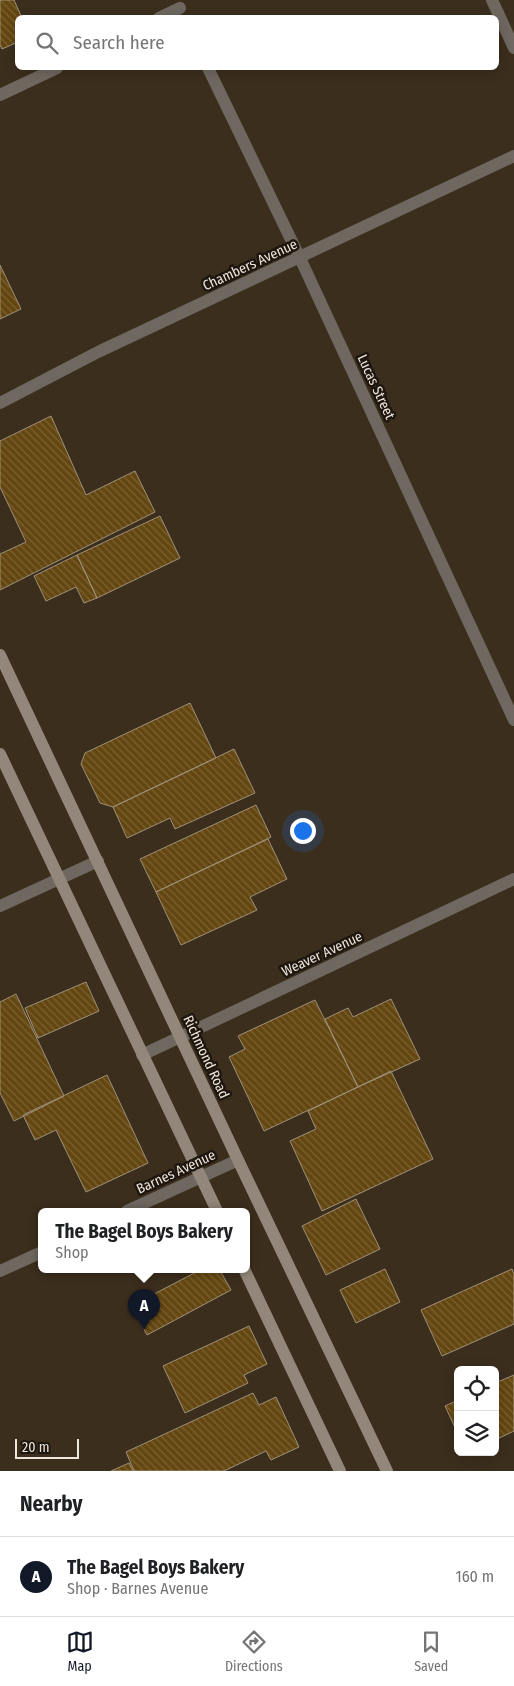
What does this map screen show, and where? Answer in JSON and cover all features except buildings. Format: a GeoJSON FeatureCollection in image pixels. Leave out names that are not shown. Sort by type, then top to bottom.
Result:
{"type":"FeatureCollection","features":[{"type":"Feature","properties":{"kind":"main road","name":"Richmond Road"},"geometry":{"type":"LineString","coordinates":[[0,655],[387,1471]]}},
{"type":"Feature","properties":{"kind":"main road"},"geometry":{"type":"LineString","coordinates":[[0,754],[216,1208]]}},
{"type":"Feature","properties":{"kind":"main road"},"geometry":{"type":"LineString","coordinates":[[246,1273],[340,1471]]}},
{"type":"Feature","properties":{"kind":"street"},"geometry":{"type":"LineString","coordinates":[[492,0],[499,15]]}},
{"type":"Feature","properties":{"kind":"street"},"geometry":{"type":"LineString","coordinates":[[165,15],[180,8]]}},
{"type":"Feature","properties":{"kind":"street"},"geometry":{"type":"LineString","coordinates":[[499,15],[514,48]]}},
{"type":"Feature","properties":{"kind":"street"},"geometry":{"type":"LineString","coordinates":[[0,95],[53,70]]}},
{"type":"Feature","properties":{"kind":"street","name":"Lucas Street"},"geometry":{"type":"LineString","coordinates":[[209,70],[300,258],[514,720]]}},
{"type":"Feature","properties":{"kind":"street","name":"Chambers Avenue"},"geometry":{"type":"LineString","coordinates":[[0,403],[98,352],[514,156]]}},
{"type":"Feature","properties":{"kind":"street"},"geometry":{"type":"LineString","coordinates":[[0,906],[98,861]]}},
{"type":"Feature","properties":{"kind":"street","name":"Weaver Avenue"},"geometry":{"type":"LineString","coordinates":[[142,1055],[514,879]]}},
{"type":"Feature","properties":{"kind":"street","name":"Barnes Avenue"},"geometry":{"type":"LineString","coordinates":[[132,1208],[238,1160]]}},
{"type":"Feature","properties":{"kind":"street"},"geometry":{"type":"LineString","coordinates":[[0,1271],[38,1254]]}},
{"type":"Feature","properties":{"kind":"place","name":"The Bagel Boys Bakery"},"geometry":{"type":"Point","coordinates":[144,1330]}}]}
